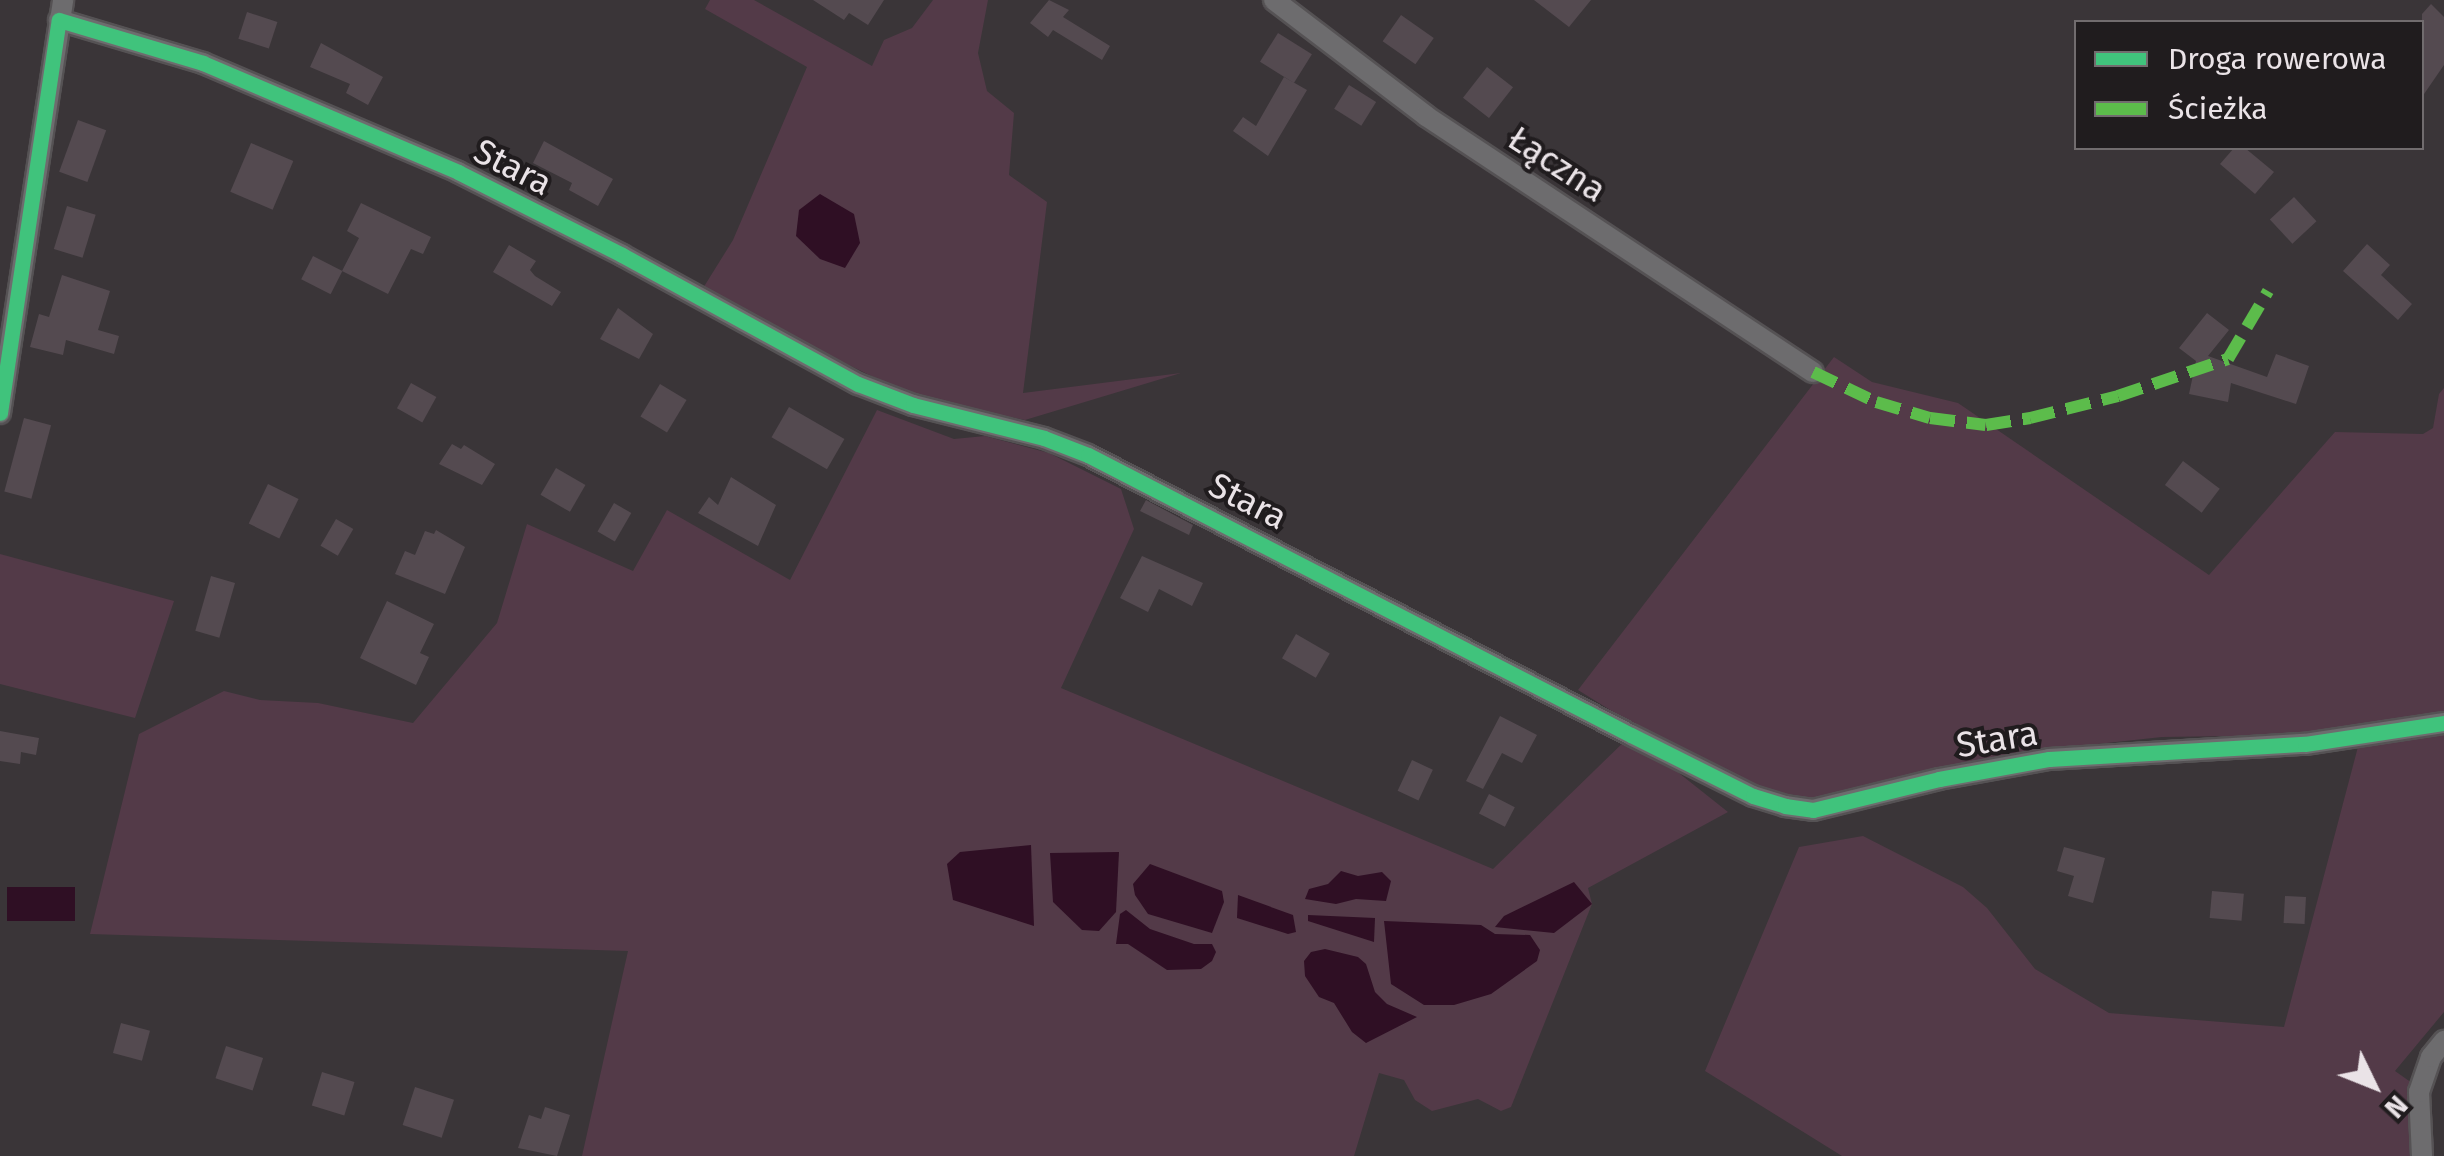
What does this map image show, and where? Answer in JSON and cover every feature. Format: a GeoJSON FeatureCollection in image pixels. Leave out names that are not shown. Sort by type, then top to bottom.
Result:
{"type":"FeatureCollection","features":[{"type":"Feature","properties":{"kind":"street","name":"Łączna"},"geometry":{"type":"LineString","coordinates":[[1274,0],[1440,126],[1813,372]]}},
{"type":"Feature","properties":{"kind":"street"},"geometry":{"type":"LineString","coordinates":[[0,413],[3,370],[61,10]]}},
{"type":"Feature","properties":{"kind":"street","name":"Stara"},"geometry":{"type":"LineString","coordinates":[[61,10],[203,63],[458,172],[622,255],[858,384],[913,405],[1044,438],[1088,455],[1744,791],[1813,810],[1939,778],[2049,760],[2306,744],[2444,724]]}},
{"type":"Feature","properties":{"kind":"street"},"geometry":{"type":"LineString","coordinates":[[2422,1156],[2419,1092],[2431,1057],[2444,1041]]}},
{"type":"Feature","properties":{"kind":"shaded area"},"geometry":{"type":"Polygon","coordinates":[[[710,0],[754,0],[872,66],[884,40],[912,28],[933,0],[988,0],[978,53],[987,91],[1014,113],[1009,175],[1047,202],[1023,393],[1181,373],[1025,420],[919,399],[700,293],[733,240],[807,67],[705,9],[710,0]]]}},
{"type":"Feature","properties":{"kind":"shaded area"},"geometry":{"type":"Polygon","coordinates":[[[820,194],[854,214],[860,243],[845,268],[820,259],[796,236],[799,210],[820,194]]]}},
{"type":"Feature","properties":{"kind":"shaded area"},"geometry":{"type":"Polygon","coordinates":[[[1834,357],[1872,382],[1958,403],[2209,575],[2335,432],[2423,434],[2433,428],[2439,394],[2444,388],[2444,715],[2300,735],[2162,737],[2033,751],[1813,798],[1762,790],[1745,780],[1734,787],[1578,690],[1834,357]]]}},
{"type":"Feature","properties":{"kind":"shaded area"},"geometry":{"type":"Polygon","coordinates":[[[877,410],[954,439],[985,436],[1049,453],[1121,489],[1134,529],[1061,688],[1493,869],[1631,735],[1728,812],[1588,888],[1592,904],[1511,1107],[1501,1111],[1478,1099],[1432,1111],[1415,1100],[1404,1080],[1379,1073],[1354,1156],[582,1156],[628,951],[90,934],[139,734],[224,691],[260,700],[318,703],[413,723],[497,623],[527,524],[633,571],[667,510],[790,580],[877,410]]]}},
{"type":"Feature","properties":{"kind":"shaded area"},"geometry":{"type":"Polygon","coordinates":[[[0,554],[174,601],[135,718],[0,684],[0,554]]]}},
{"type":"Feature","properties":{"kind":"shaded area"},"geometry":{"type":"Polygon","coordinates":[[[2444,730],[2444,1012],[2395,1071],[2412,1083],[2413,1156],[1842,1156],[1705,1071],[1799,847],[1863,836],[1963,887],[1987,908],[2035,969],[2109,1013],[2284,1027],[2359,743],[2444,730]]]}},
{"type":"Feature","properties":{"kind":"shaded area"},"geometry":{"type":"Polygon","coordinates":[[[1031,845],[1034,926],[953,900],[947,864],[960,852],[1031,845]]]}},
{"type":"Feature","properties":{"kind":"shaded area"},"geometry":{"type":"Polygon","coordinates":[[[1119,852],[1116,912],[1099,931],[1082,930],[1053,902],[1050,853],[1119,852]]]}},
{"type":"Feature","properties":{"kind":"shaded area"},"geometry":{"type":"Polygon","coordinates":[[[1150,864],[1222,891],[1224,902],[1212,933],[1148,914],[1135,895],[1133,884],[1150,864]]]}},
{"type":"Feature","properties":{"kind":"shaded area"},"geometry":{"type":"Polygon","coordinates":[[[1341,871],[1358,876],[1382,872],[1391,881],[1386,901],[1356,899],[1336,904],[1305,899],[1309,889],[1328,884],[1341,871]]]}},
{"type":"Feature","properties":{"kind":"shaded area"},"geometry":{"type":"Polygon","coordinates":[[[1574,882],[1592,904],[1554,933],[1495,927],[1504,916],[1574,882]]]}},
{"type":"Feature","properties":{"kind":"shaded area"},"geometry":{"type":"Polygon","coordinates":[[[7,887],[75,887],[75,921],[7,921],[7,887]]]}},
{"type":"Feature","properties":{"kind":"shaded area"},"geometry":{"type":"Polygon","coordinates":[[[1238,895],[1293,915],[1296,932],[1288,934],[1237,918],[1238,895]]]}},
{"type":"Feature","properties":{"kind":"shaded area"},"geometry":{"type":"Polygon","coordinates":[[[1126,910],[1150,929],[1194,944],[1212,944],[1216,952],[1212,961],[1201,969],[1167,970],[1128,944],[1116,944],[1120,914],[1126,910]]]}},
{"type":"Feature","properties":{"kind":"shaded area"},"geometry":{"type":"Polygon","coordinates":[[[1308,915],[1375,918],[1374,942],[1308,921],[1308,915]]]}},
{"type":"Feature","properties":{"kind":"shaded area"},"geometry":{"type":"Polygon","coordinates":[[[1384,921],[1481,925],[1495,934],[1530,935],[1540,950],[1537,961],[1491,994],[1454,1005],[1424,1005],[1391,984],[1384,921]]]}},
{"type":"Feature","properties":{"kind":"shaded area"},"geometry":{"type":"Polygon","coordinates":[[[1325,949],[1358,957],[1366,964],[1375,992],[1387,1004],[1417,1017],[1366,1043],[1352,1032],[1334,1003],[1319,997],[1305,976],[1304,961],[1311,952],[1325,949]]]}},
{"type":"Feature","properties":{"kind":"building"},"geometry":{"type":"Polygon","coordinates":[[[813,0],[884,0],[868,25],[849,13],[844,20],[813,0]]]}},
{"type":"Feature","properties":{"kind":"building"},"geometry":{"type":"Polygon","coordinates":[[[1049,0],[1069,10],[1063,17],[1110,46],[1102,60],[1053,30],[1048,37],[1030,23],[1049,0]]]}},
{"type":"Feature","properties":{"kind":"building"},"geometry":{"type":"Polygon","coordinates":[[[1534,0],[1591,0],[1569,27],[1534,0]]]}},
{"type":"Feature","properties":{"kind":"building"},"geometry":{"type":"Polygon","coordinates":[[[2431,4],[2444,17],[2444,65],[2424,94],[2424,20],[2422,14],[2431,4]]]}},
{"type":"Feature","properties":{"kind":"building"},"geometry":{"type":"Polygon","coordinates":[[[247,12],[277,22],[269,49],[238,39],[247,12]]]}},
{"type":"Feature","properties":{"kind":"building"},"geometry":{"type":"Polygon","coordinates":[[[1401,15],[1434,38],[1415,64],[1383,41],[1401,15]]]}},
{"type":"Feature","properties":{"kind":"building"},"geometry":{"type":"Polygon","coordinates":[[[1278,33],[1312,54],[1294,83],[1260,62],[1278,33]]]}},
{"type":"Feature","properties":{"kind":"building"},"geometry":{"type":"Polygon","coordinates":[[[321,43],[383,77],[368,105],[346,93],[350,84],[310,67],[321,43]]]}},
{"type":"Feature","properties":{"kind":"building"},"geometry":{"type":"Polygon","coordinates":[[[1487,67],[1513,87],[1489,118],[1463,98],[1487,67]]]}},
{"type":"Feature","properties":{"kind":"building"},"geometry":{"type":"Polygon","coordinates":[[[1284,77],[1307,90],[1268,156],[1233,131],[1243,117],[1256,126],[1284,77]]]}},
{"type":"Feature","properties":{"kind":"building"},"geometry":{"type":"Polygon","coordinates":[[[1349,85],[1376,102],[1361,126],[1334,109],[1349,85]]]}},
{"type":"Feature","properties":{"kind":"building"},"geometry":{"type":"Polygon","coordinates":[[[78,120],[106,130],[87,182],[59,172],[78,120]]]}},
{"type":"Feature","properties":{"kind":"building"},"geometry":{"type":"Polygon","coordinates":[[[544,141],[613,179],[598,206],[569,190],[572,183],[533,163],[544,141]]]}},
{"type":"Feature","properties":{"kind":"building"},"geometry":{"type":"Polygon","coordinates":[[[251,143],[293,161],[273,210],[230,192],[251,143]]]}},
{"type":"Feature","properties":{"kind":"building"},"geometry":{"type":"Polygon","coordinates":[[[2232,150],[2247,150],[2274,172],[2255,194],[2220,164],[2232,150]]]}},
{"type":"Feature","properties":{"kind":"building"},"geometry":{"type":"Polygon","coordinates":[[[2294,197],[2317,221],[2292,244],[2270,220],[2294,197]]]}},
{"type":"Feature","properties":{"kind":"building"},"geometry":{"type":"Polygon","coordinates":[[[361,203],[431,237],[423,254],[411,249],[388,294],[342,271],[359,238],[347,231],[361,203]]]}},
{"type":"Feature","properties":{"kind":"building"},"geometry":{"type":"Polygon","coordinates":[[[67,206],[96,215],[83,258],[54,249],[67,206]]]}},
{"type":"Feature","properties":{"kind":"building"},"geometry":{"type":"Polygon","coordinates":[[[2367,244],[2390,265],[2381,275],[2412,304],[2398,320],[2343,271],[2367,244]]]}},
{"type":"Feature","properties":{"kind":"building"},"geometry":{"type":"Polygon","coordinates":[[[509,245],[536,261],[530,270],[561,292],[552,306],[493,272],[509,245]]]}},
{"type":"Feature","properties":{"kind":"building"},"geometry":{"type":"Polygon","coordinates":[[[313,256],[342,271],[331,294],[301,279],[313,256]]]}},
{"type":"Feature","properties":{"kind":"building"},"geometry":{"type":"Polygon","coordinates":[[[62,275],[110,291],[98,330],[119,336],[114,354],[66,340],[63,355],[30,347],[39,314],[49,317],[62,275]]]}},
{"type":"Feature","properties":{"kind":"building"},"geometry":{"type":"Polygon","coordinates":[[[618,308],[653,334],[639,359],[600,339],[618,308]]]}},
{"type":"Feature","properties":{"kind":"building"},"geometry":{"type":"Polygon","coordinates":[[[2207,313],[2229,330],[2208,356],[2267,377],[2276,354],[2309,366],[2296,404],[2231,383],[2228,402],[2189,394],[2196,361],[2179,348],[2207,313]]]}},
{"type":"Feature","properties":{"kind":"building"},"geometry":{"type":"Polygon","coordinates":[[[411,383],[436,397],[422,422],[397,408],[411,383]]]}},
{"type":"Feature","properties":{"kind":"building"},"geometry":{"type":"Polygon","coordinates":[[[660,384],[687,400],[667,433],[640,417],[660,384]]]}},
{"type":"Feature","properties":{"kind":"building"},"geometry":{"type":"Polygon","coordinates":[[[789,407],[844,439],[827,469],[772,437],[789,407]]]}},
{"type":"Feature","properties":{"kind":"building"},"geometry":{"type":"Polygon","coordinates":[[[24,418],[51,425],[31,499],[4,491],[24,418]]]}},
{"type":"Feature","properties":{"kind":"building"},"geometry":{"type":"Polygon","coordinates":[[[452,444],[461,449],[464,445],[495,464],[482,485],[439,464],[452,444]]]}},
{"type":"Feature","properties":{"kind":"building"},"geometry":{"type":"Polygon","coordinates":[[[2183,461],[2220,489],[2202,513],[2165,485],[2183,461]]]}},
{"type":"Feature","properties":{"kind":"building"},"geometry":{"type":"Polygon","coordinates":[[[556,468],[585,485],[570,512],[540,495],[556,468]]]}},
{"type":"Feature","properties":{"kind":"building"},"geometry":{"type":"Polygon","coordinates":[[[731,477],[776,505],[758,546],[698,513],[709,497],[718,505],[731,477]]]}},
{"type":"Feature","properties":{"kind":"building"},"geometry":{"type":"Polygon","coordinates":[[[268,484],[299,499],[279,538],[249,524],[268,484]]]}},
{"type":"Feature","properties":{"kind":"building"},"geometry":{"type":"Polygon","coordinates":[[[1146,500],[1193,525],[1189,535],[1140,511],[1146,500]]]}},
{"type":"Feature","properties":{"kind":"building"},"geometry":{"type":"Polygon","coordinates":[[[614,503],[631,513],[615,542],[598,532],[614,503]]]}},
{"type":"Feature","properties":{"kind":"building"},"geometry":{"type":"Polygon","coordinates":[[[336,519],[353,529],[338,556],[320,546],[336,519]]]}},
{"type":"Feature","properties":{"kind":"building"},"geometry":{"type":"Polygon","coordinates":[[[436,530],[465,547],[445,594],[395,574],[405,551],[415,555],[425,531],[434,534],[436,530]]]}},
{"type":"Feature","properties":{"kind":"building"},"geometry":{"type":"Polygon","coordinates":[[[1142,556],[1203,583],[1192,606],[1159,589],[1148,612],[1120,598],[1142,556]]]}},
{"type":"Feature","properties":{"kind":"building"},"geometry":{"type":"Polygon","coordinates":[[[211,576],[235,583],[219,638],[195,631],[211,576]]]}},
{"type":"Feature","properties":{"kind":"building"},"geometry":{"type":"Polygon","coordinates":[[[387,601],[434,624],[420,653],[429,657],[416,685],[360,658],[387,601]]]}},
{"type":"Feature","properties":{"kind":"building"},"geometry":{"type":"Polygon","coordinates":[[[1296,634],[1330,654],[1316,678],[1282,658],[1296,634]]]}},
{"type":"Feature","properties":{"kind":"building"},"geometry":{"type":"Polygon","coordinates":[[[1500,716],[1537,735],[1522,763],[1502,753],[1483,789],[1466,781],[1500,716]]]}},
{"type":"Feature","properties":{"kind":"building"},"geometry":{"type":"Polygon","coordinates":[[[0,731],[39,738],[36,755],[21,752],[20,764],[0,761],[0,731]]]}},
{"type":"Feature","properties":{"kind":"building"},"geometry":{"type":"Polygon","coordinates":[[[1412,760],[1433,770],[1418,801],[1398,791],[1412,760]]]}},
{"type":"Feature","properties":{"kind":"building"},"geometry":{"type":"Polygon","coordinates":[[[1489,794],[1515,807],[1505,827],[1479,814],[1489,794]]]}},
{"type":"Feature","properties":{"kind":"building"},"geometry":{"type":"Polygon","coordinates":[[[2064,847],[2105,858],[2093,903],[2068,896],[2074,876],[2057,871],[2064,847]]]}},
{"type":"Feature","properties":{"kind":"building"},"geometry":{"type":"Polygon","coordinates":[[[2212,891],[2244,894],[2242,921],[2210,918],[2212,891]]]}},
{"type":"Feature","properties":{"kind":"building"},"geometry":{"type":"Polygon","coordinates":[[[2285,896],[2306,897],[2305,924],[2284,923],[2285,896]]]}},
{"type":"Feature","properties":{"kind":"building"},"geometry":{"type":"Polygon","coordinates":[[[121,1023],[150,1031],[142,1061],[113,1053],[121,1023]]]}},
{"type":"Feature","properties":{"kind":"building"},"geometry":{"type":"Polygon","coordinates":[[[226,1046],[263,1058],[253,1090],[215,1078],[226,1046]]]}},
{"type":"Feature","properties":{"kind":"building"},"geometry":{"type":"Polygon","coordinates":[[[322,1072],[355,1082],[344,1115],[312,1105],[322,1072]]]}},
{"type":"Feature","properties":{"kind":"building"},"geometry":{"type":"Polygon","coordinates":[[[415,1087],[454,1100],[442,1138],[403,1125],[415,1087]]]}},
{"type":"Feature","properties":{"kind":"building"},"geometry":{"type":"Polygon","coordinates":[[[545,1107],[570,1115],[557,1156],[518,1148],[529,1115],[541,1119],[545,1107]]]}},
{"type":"Feature","properties":{"kind":"marked path"},"geometry":{"type":"LineString","coordinates":[[1813,372],[1876,402],[1930,418],[1986,425],[2030,418],[2118,396],[2228,359],[2268,291]]}},
{"type":"Feature","properties":{"kind":"cycle path"},"geometry":{"type":"LineString","coordinates":[[0,413],[59,20],[203,63],[458,172],[622,255],[858,384],[913,405],[1044,438],[1088,455],[1631,735],[1753,796],[1785,806],[1813,810],[1939,779],[2049,759],[2305,744],[2444,723]]}}]}
